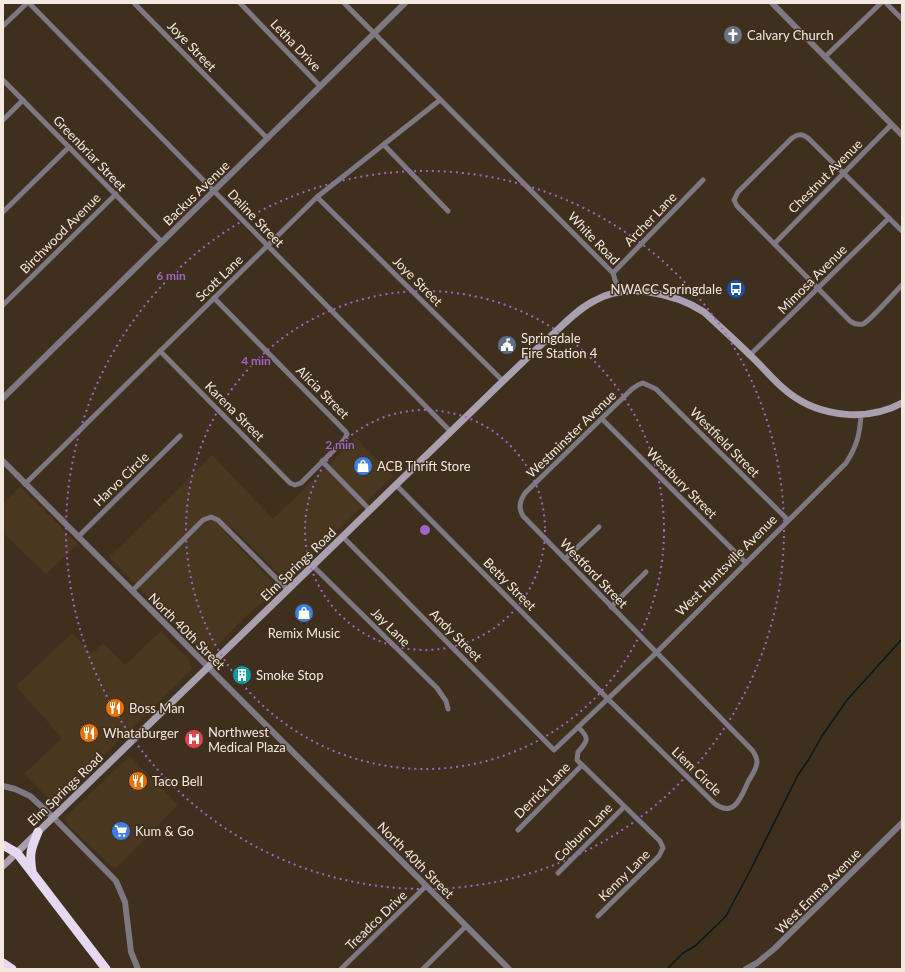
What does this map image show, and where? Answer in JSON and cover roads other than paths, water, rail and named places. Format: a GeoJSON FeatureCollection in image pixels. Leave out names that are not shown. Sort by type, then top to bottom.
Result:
{"type":"FeatureCollection","features":[{"type":"Feature","properties":{"kind":"highway"},"geometry":{"type":"LineString","coordinates":[[32,873],[30,858],[31,850],[38,832]]}},
{"type":"Feature","properties":{"kind":"highway"},"geometry":{"type":"LineString","coordinates":[[3,846],[17,853],[106,969]]}},
{"type":"Feature","properties":{"kind":"highway"},"geometry":{"type":"LineString","coordinates":[[3,963],[12,969]]}},
{"type":"Feature","properties":{"kind":"main road"},"geometry":{"type":"LineString","coordinates":[[619,293],[636,291],[653,292],[694,305],[704,312],[750,355],[788,393],[806,404],[826,412],[861,414],[877,411],[902,403]]}},
{"type":"Feature","properties":{"kind":"main road","name":"Elm Springs Road"},"geometry":{"type":"LineString","coordinates":[[3,866],[503,381],[580,309],[607,295],[619,293]]}},
{"type":"Feature","properties":{"kind":"street"},"geometry":{"type":"LineString","coordinates":[[3,26],[28,3]]}},
{"type":"Feature","properties":{"kind":"street","name":"Daline Street"},"geometry":{"type":"LineString","coordinates":[[28,3],[451,432]]}},
{"type":"Feature","properties":{"kind":"street","name":"Joye Street"},"geometry":{"type":"LineString","coordinates":[[134,3],[267,138]]}},
{"type":"Feature","properties":{"kind":"street","name":"Letha Drive"},"geometry":{"type":"LineString","coordinates":[[240,3],[320,86]]}},
{"type":"Feature","properties":{"kind":"street","name":"White Road"},"geometry":{"type":"LineString","coordinates":[[344,3],[613,273],[619,293]]}},
{"type":"Feature","properties":{"kind":"street","name":"Backus Avenue"},"geometry":{"type":"LineString","coordinates":[[3,398],[405,3]]}},
{"type":"Feature","properties":{"kind":"street"},"geometry":{"type":"LineString","coordinates":[[825,57],[881,3]]}},
{"type":"Feature","properties":{"kind":"street"},"geometry":{"type":"LineString","coordinates":[[886,3],[902,19]]}},
{"type":"Feature","properties":{"kind":"street"},"geometry":{"type":"LineString","coordinates":[[775,4],[902,136]]}},
{"type":"Feature","properties":{"kind":"street","name":"Greenbriar Street"},"geometry":{"type":"LineString","coordinates":[[3,80],[162,242]]}},
{"type":"Feature","properties":{"kind":"street"},"geometry":{"type":"LineString","coordinates":[[3,120],[23,100]]}},
{"type":"Feature","properties":{"kind":"street","name":"Scott Lane"},"geometry":{"type":"LineString","coordinates":[[25,484],[317,197],[440,100]]}},
{"type":"Feature","properties":{"kind":"street","name":"Chestnut Avenue"},"geometry":{"type":"LineString","coordinates":[[774,244],[891,125]]}},
{"type":"Feature","properties":{"kind":"street"},"geometry":{"type":"LineString","coordinates":[[902,231],[805,135],[800,134],[791,139],[738,192],[734,200],[737,206],[850,321],[858,324],[867,321],[902,285]]}},
{"type":"Feature","properties":{"kind":"street"},"geometry":{"type":"LineString","coordinates":[[384,145],[448,211]]}},
{"type":"Feature","properties":{"kind":"street"},"geometry":{"type":"LineString","coordinates":[[3,212],[69,147]]}},
{"type":"Feature","properties":{"kind":"street","name":"Archer Lane"},"geometry":{"type":"LineString","coordinates":[[613,273],[703,180]]}},
{"type":"Feature","properties":{"kind":"street","name":"Birchwood Avenue"},"geometry":{"type":"LineString","coordinates":[[3,305],[116,194]]}},
{"type":"Feature","properties":{"kind":"street","name":"Joye Street"},"geometry":{"type":"LineString","coordinates":[[317,197],[503,381]]}},
{"type":"Feature","properties":{"kind":"street","name":"Mimosa Avenue"},"geometry":{"type":"LineString","coordinates":[[750,355],[889,218]]}},
{"type":"Feature","properties":{"kind":"street","name":"Alicia Street"},"geometry":{"type":"LineString","coordinates":[[214,298],[347,434],[344,440],[322,461]]}},
{"type":"Feature","properties":{"kind":"street","name":"Karena Street"},"geometry":{"type":"LineString","coordinates":[[160,351],[290,483],[295,485],[301,483],[322,461]]}},
{"type":"Feature","properties":{"kind":"street","name":"Westminster Avenue"},"geometry":{"type":"LineString","coordinates":[[520,506],[521,499],[525,493],[632,389],[644,383]]}},
{"type":"Feature","properties":{"kind":"street","name":"Westfield Street"},"geometry":{"type":"LineString","coordinates":[[644,383],[656,389],[788,520]]}},
{"type":"Feature","properties":{"kind":"street","name":"West Huntsville Avenue"},"geometry":{"type":"LineString","coordinates":[[554,750],[656,653],[846,463],[853,454],[857,443],[860,432],[861,414]]}},
{"type":"Feature","properties":{"kind":"street","name":"Westbury Street"},"geometry":{"type":"LineString","coordinates":[[602,419],[746,563]]}},
{"type":"Feature","properties":{"kind":"street","name":"Harvo Circle"},"geometry":{"type":"LineString","coordinates":[[78,537],[180,436]]}},
{"type":"Feature","properties":{"kind":"street"},"geometry":{"type":"LineString","coordinates":[[322,461],[370,510]]}},
{"type":"Feature","properties":{"kind":"street","name":"North 40th Street"},"geometry":{"type":"LineString","coordinates":[[4,465],[25,484],[209,667],[509,969]]}},
{"type":"Feature","properties":{"kind":"street","name":"Betty Street"},"geometry":{"type":"LineString","coordinates":[[396,485],[608,699]]}},
{"type":"Feature","properties":{"kind":"street","name":"Westford Street"},"geometry":{"type":"LineString","coordinates":[[520,506],[520,511],[523,516],[656,653]]}},
{"type":"Feature","properties":{"kind":"street"},"geometry":{"type":"LineString","coordinates":[[132,591],[203,520],[212,517],[218,520],[288,590]]}},
{"type":"Feature","properties":{"kind":"street"},"geometry":{"type":"LineString","coordinates":[[565,559],[599,527]]}},
{"type":"Feature","properties":{"kind":"street","name":"Andy Street"},"geometry":{"type":"LineString","coordinates":[[343,537],[554,750]]}},
{"type":"Feature","properties":{"kind":"street","name":"Jay Lane"},"geometry":{"type":"LineString","coordinates":[[313,566],[437,688],[446,701],[448,709]]}},
{"type":"Feature","properties":{"kind":"street"},"geometry":{"type":"LineString","coordinates":[[611,606],[646,572]]}},
{"type":"Feature","properties":{"kind":"street","name":"Liem Circle"},"geometry":{"type":"LineString","coordinates":[[608,699],[714,803],[724,808],[733,807],[738,803],[756,766],[757,758],[755,754],[656,653]]}},
{"type":"Feature","properties":{"kind":"street"},"geometry":{"type":"LineString","coordinates":[[578,727],[587,738],[585,745],[578,752],[577,760],[624,807]]}},
{"type":"Feature","properties":{"kind":"street","name":"Derrick Lane"},"geometry":{"type":"LineString","coordinates":[[518,830],[582,765]]}},
{"type":"Feature","properties":{"kind":"street"},"geometry":{"type":"LineString","coordinates":[[3,786],[15,789],[30,796],[53,817],[116,881],[125,902],[131,952],[138,969]]}},
{"type":"Feature","properties":{"kind":"street","name":"Kenny Lane"},"geometry":{"type":"LineString","coordinates":[[598,916],[659,856],[662,848],[660,841],[624,807]]}},
{"type":"Feature","properties":{"kind":"street","name":"Colburn Lane"},"geometry":{"type":"LineString","coordinates":[[558,873],[624,807]]}},
{"type":"Feature","properties":{"kind":"street","name":"West Emma Avenue"},"geometry":{"type":"LineString","coordinates":[[746,969],[756,964],[774,949],[902,823]]}},
{"type":"Feature","properties":{"kind":"street","name":"Treadco Drive"},"geometry":{"type":"LineString","coordinates":[[341,969],[426,886]]}},
{"type":"Feature","properties":{"kind":"street"},"geometry":{"type":"LineString","coordinates":[[423,969],[466,926]]}},
{"type":"Feature","properties":{"kind":"waterway"},"geometry":{"type":"LineString","coordinates":[[667,969],[683,953],[695,946],[726,916],[798,775],[822,736],[847,700],[902,639]]}},
{"type":"Feature","properties":{"kind":"place","name":"Calvary Church"},"geometry":{"type":"Point","coordinates":[733,35]}},
{"type":"Feature","properties":{"kind":"place","name":"NWACC Springdale"},"geometry":{"type":"Point","coordinates":[736,289]}},
{"type":"Feature","properties":{"kind":"place","name":"Springdale Fire Station 4"},"geometry":{"type":"Point","coordinates":[507,345]}},
{"type":"Feature","properties":{"kind":"place","name":"ACB Thrift Store"},"geometry":{"type":"Point","coordinates":[363,466]}},
{"type":"Feature","properties":{"kind":"place","name":"Remix Music"},"geometry":{"type":"Point","coordinates":[304,613]}},
{"type":"Feature","properties":{"kind":"place","name":"Smoke Stop"},"geometry":{"type":"Point","coordinates":[242,675]}},
{"type":"Feature","properties":{"kind":"place","name":"Boss Man"},"geometry":{"type":"Point","coordinates":[115,708]}},
{"type":"Feature","properties":{"kind":"place","name":"Whataburger"},"geometry":{"type":"Point","coordinates":[89,733]}},
{"type":"Feature","properties":{"kind":"place","name":"Northwest Medical Plaza"},"geometry":{"type":"Point","coordinates":[194,739]}},
{"type":"Feature","properties":{"kind":"place","name":"Taco Bell"},"geometry":{"type":"Point","coordinates":[138,781]}},
{"type":"Feature","properties":{"kind":"place","name":"Kum & Go"},"geometry":{"type":"Point","coordinates":[121,831]}}]}
